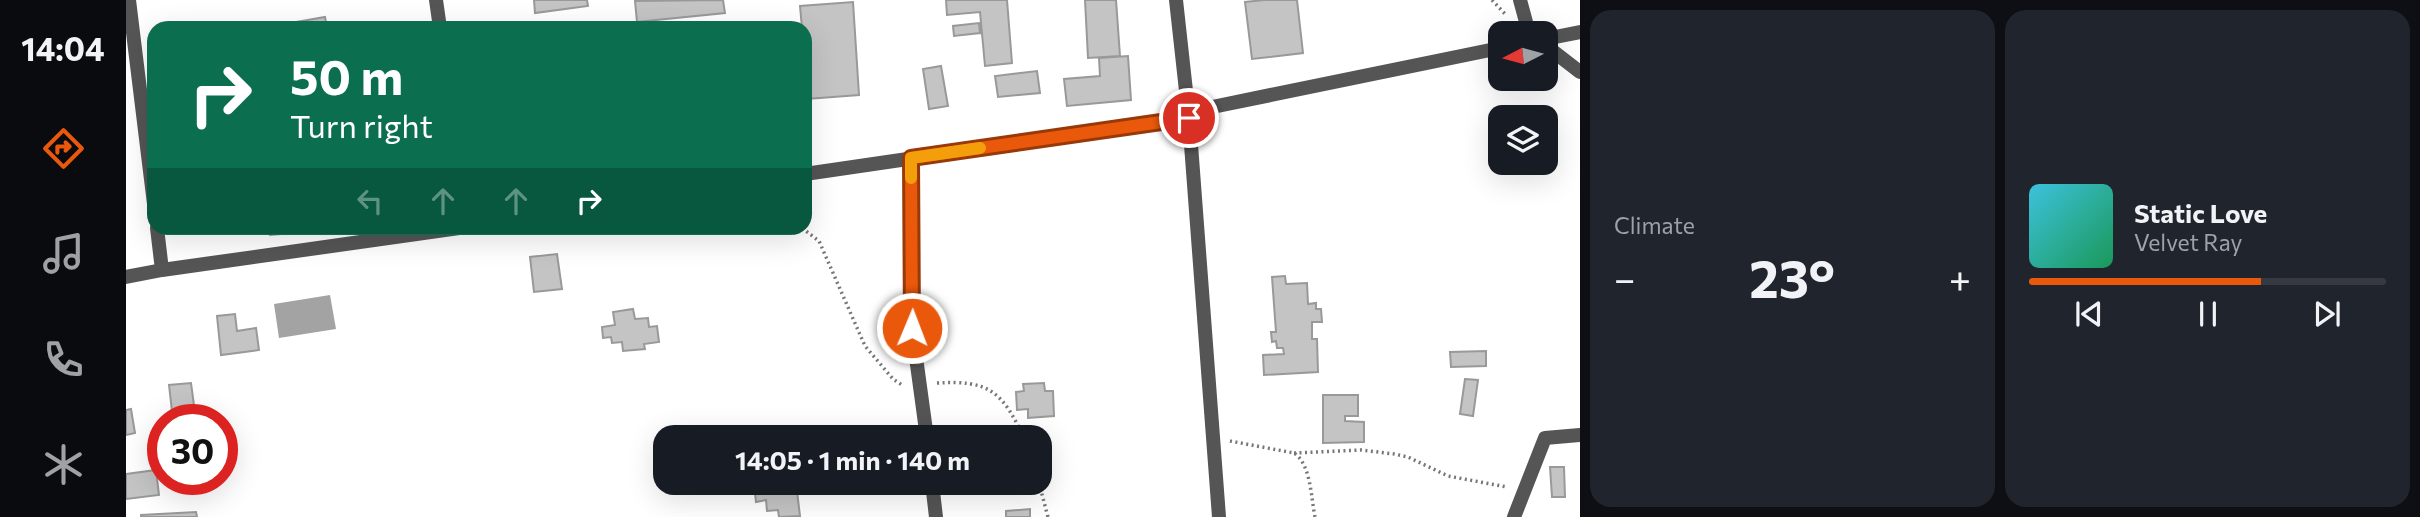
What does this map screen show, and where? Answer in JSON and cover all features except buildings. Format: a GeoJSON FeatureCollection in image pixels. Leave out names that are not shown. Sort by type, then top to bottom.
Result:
{"type":"FeatureCollection","features":[{"type":"Feature","properties":{"kind":"street"},"geometry":{"type":"LineString","coordinates":[[129,0],[147,147]]}},
{"type":"Feature","properties":{"kind":"street"},"geometry":{"type":"LineString","coordinates":[[436,0],[439,21]]}},
{"type":"Feature","properties":{"kind":"street"},"geometry":{"type":"LineString","coordinates":[[1176,0],[1189,115],[1219,517]]}},
{"type":"Feature","properties":{"kind":"street"},"geometry":{"type":"LineString","coordinates":[[1520,0],[1526,21]]}},
{"type":"Feature","properties":{"kind":"street"},"geometry":{"type":"LineString","coordinates":[[1558,36],[1580,32]]}},
{"type":"Feature","properties":{"kind":"street"},"geometry":{"type":"LineString","coordinates":[[812,173],[1189,115],[1488,51]]}},
{"type":"Feature","properties":{"kind":"street"},"geometry":{"type":"LineString","coordinates":[[1558,55],[1580,72]]}},
{"type":"Feature","properties":{"kind":"street"},"geometry":{"type":"LineString","coordinates":[[911,158],[912,328],[926,425]]}},
{"type":"Feature","properties":{"kind":"street"},"geometry":{"type":"LineString","coordinates":[[158,235],[162,270]]}},
{"type":"Feature","properties":{"kind":"street"},"geometry":{"type":"LineString","coordinates":[[126,277],[410,235]]}},
{"type":"Feature","properties":{"kind":"street"},"geometry":{"type":"LineString","coordinates":[[1514,517],[1545,438],[1580,435]]}},
{"type":"Feature","properties":{"kind":"street"},"geometry":{"type":"LineString","coordinates":[[933,495],[936,517]]}},
{"type":"Feature","properties":{"kind":"path"},"geometry":{"type":"LineString","coordinates":[[812,235],[820,241],[864,346],[893,379],[922,391],[960,382],[978,385],[995,392],[1018,425]]}},
{"type":"Feature","properties":{"kind":"path"},"geometry":{"type":"LineString","coordinates":[[1213,437],[1294,453],[1361,450],[1394,454],[1408,457],[1461,480],[1523,490]]}},
{"type":"Feature","properties":{"kind":"path"},"geometry":{"type":"LineString","coordinates":[[1294,453],[1303,462],[1315,517]]}},
{"type":"Feature","properties":{"kind":"path"},"geometry":{"type":"LineString","coordinates":[[1042,495],[1048,517]]}},
{"type":"Feature","properties":{"kind":"shaded area"},"geometry":{"type":"Polygon","coordinates":[[[330,295],[336,329],[279,338],[274,304],[330,295]]]}},
{"type":"Feature","properties":{"kind":"slow traffic"},"geometry":{"type":"LineString","coordinates":[[911,178],[911,158],[980,148]]}},
{"type":"Feature","properties":{"kind":"route"},"geometry":{"type":"LineString","coordinates":[[912,328],[911,158],[1189,118]]}}]}
